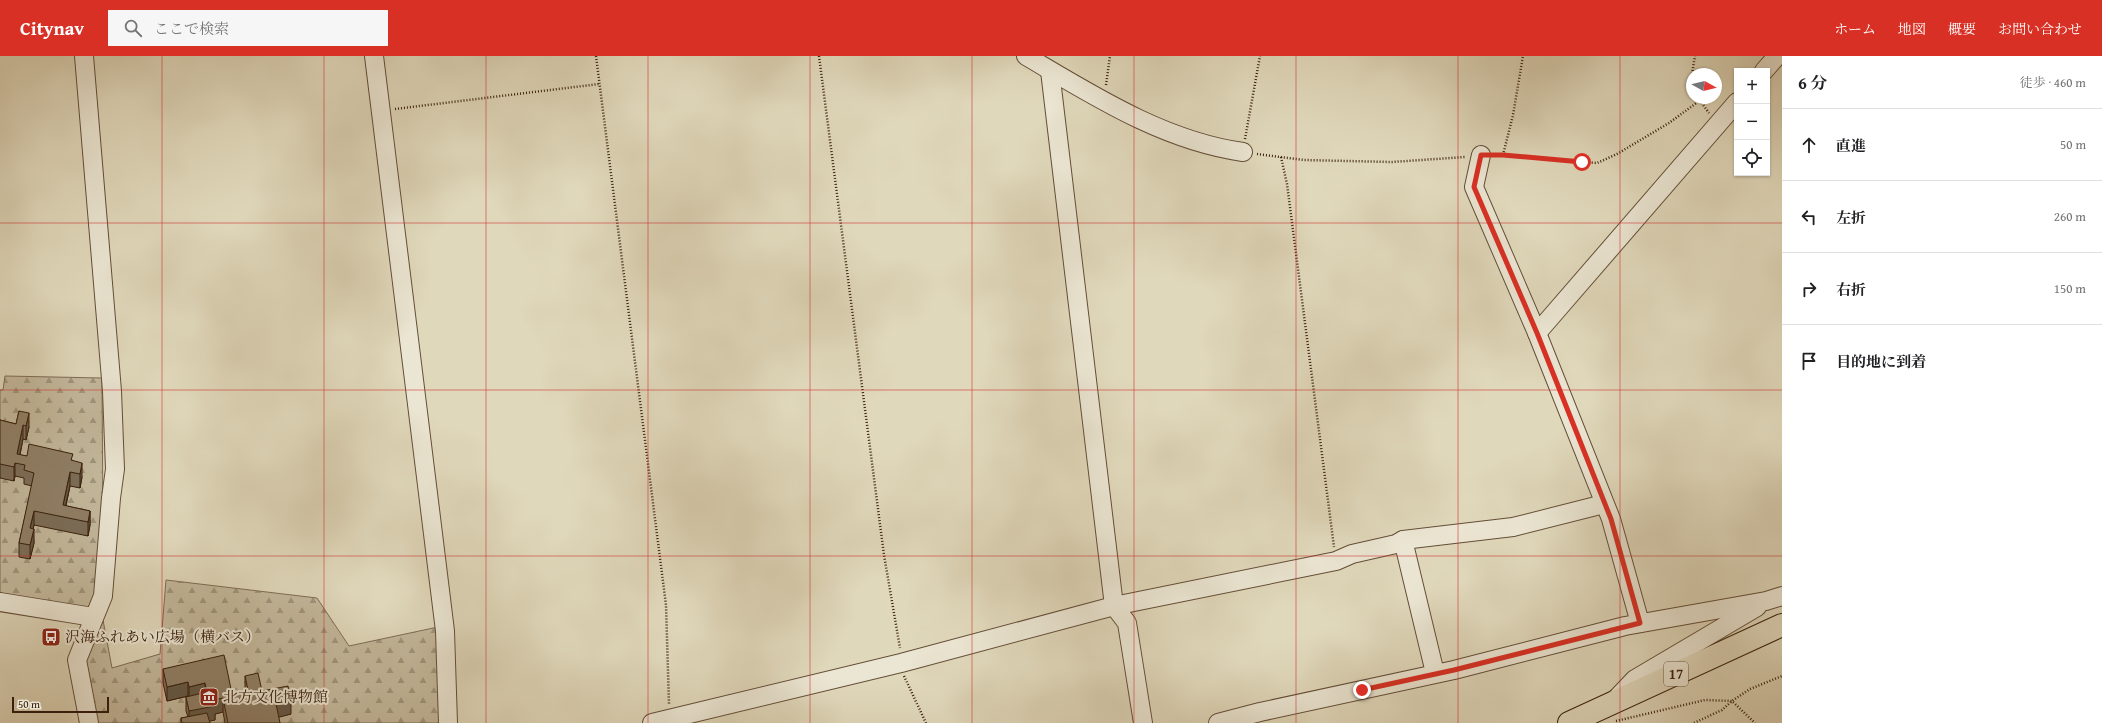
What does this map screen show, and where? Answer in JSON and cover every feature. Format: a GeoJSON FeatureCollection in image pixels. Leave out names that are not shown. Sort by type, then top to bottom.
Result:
{"type":"FeatureCollection","features":[{"type":"Feature","properties":{"kind":"main road","name":"17"},"geometry":{"type":"LineString","coordinates":[[1569,723],[1610,714],[1782,625]]}},
{"type":"Feature","properties":{"kind":"street"},"geometry":{"type":"LineString","coordinates":[[84,56],[112,391],[115,469],[110,498],[103,596],[93,617],[77,660],[89,723]]}},
{"type":"Feature","properties":{"kind":"street"},"geometry":{"type":"LineString","coordinates":[[374,56],[445,631],[448,723]]}},
{"type":"Feature","properties":{"kind":"street"},"geometry":{"type":"LineString","coordinates":[[1026,56],[1129,115],[1181,137],[1217,148],[1243,152]]}},
{"type":"Feature","properties":{"kind":"street"},"geometry":{"type":"LineString","coordinates":[[1767,68],[1777,56]]}},
{"type":"Feature","properties":{"kind":"street"},"geometry":{"type":"LineString","coordinates":[[1050,71],[1114,606],[1127,623],[1143,723]]}},
{"type":"Feature","properties":{"kind":"street"},"geometry":{"type":"LineString","coordinates":[[1537,333],[1735,104]]}},
{"type":"Feature","properties":{"kind":"street"},"geometry":{"type":"LineString","coordinates":[[1481,155],[1474,187],[1537,333],[1611,519],[1640,623]]}},
{"type":"Feature","properties":{"kind":"street"},"geometry":{"type":"LineString","coordinates":[[652,723],[901,663],[1114,606],[1336,561],[1352,554],[1396,544],[1404,540],[1513,527],[1604,504]]}},
{"type":"Feature","properties":{"kind":"street"},"geometry":{"type":"LineString","coordinates":[[1404,540],[1434,673]]}},
{"type":"Feature","properties":{"kind":"street"},"geometry":{"type":"LineString","coordinates":[[1218,723],[1260,718],[1434,673],[1454,670],[1640,623],[1774,599]]}},
{"type":"Feature","properties":{"kind":"street"},"geometry":{"type":"LineString","coordinates":[[1610,714],[1634,679],[1774,599]]}},
{"type":"Feature","properties":{"kind":"street"},"geometry":{"type":"LineString","coordinates":[[0,602],[93,617]]}},
{"type":"Feature","properties":{"kind":"path"},"geometry":{"type":"LineString","coordinates":[[596,56],[666,605],[669,719]]}},
{"type":"Feature","properties":{"kind":"path"},"geometry":{"type":"LineString","coordinates":[[819,56],[883,547],[899,638],[901,663],[904,677],[926,723]]}},
{"type":"Feature","properties":{"kind":"path"},"geometry":{"type":"LineString","coordinates":[[1106,102],[1106,78],[1110,56]]}},
{"type":"Feature","properties":{"kind":"path"},"geometry":{"type":"LineString","coordinates":[[1260,56],[1243,152],[1304,160],[1392,162],[1481,155],[1503,155],[1597,163],[1617,154],[1669,123],[1695,104]]}},
{"type":"Feature","properties":{"kind":"path"},"geometry":{"type":"LineString","coordinates":[[1503,155],[1523,56]]}},
{"type":"Feature","properties":{"kind":"path"},"geometry":{"type":"LineString","coordinates":[[1693,68],[1695,56]]}},
{"type":"Feature","properties":{"kind":"path"},"geometry":{"type":"LineString","coordinates":[[381,111],[599,84]]}},
{"type":"Feature","properties":{"kind":"path"},"geometry":{"type":"LineString","coordinates":[[1281,157],[1288,192],[1336,561]]}},
{"type":"Feature","properties":{"kind":"path"},"geometry":{"type":"LineString","coordinates":[[1694,723],[1722,710],[1750,689],[1782,676]]}},
{"type":"Feature","properties":{"kind":"path"},"geometry":{"type":"LineString","coordinates":[[1610,714],[1705,700],[1732,701],[1742,708],[1755,723]]}},
{"type":"Feature","properties":{"kind":"green space"},"geometry":{"type":"Polygon","coordinates":[[[5,376],[102,378],[103,525],[98,593],[86,610],[0,593],[0,390],[3,390],[5,376]]]}},
{"type":"Feature","properties":{"kind":"green space"},"geometry":{"type":"Polygon","coordinates":[[[166,580],[317,598],[349,646],[438,627],[442,723],[96,723],[81,634],[103,620],[112,668],[160,654],[166,580]]]}},
{"type":"Feature","properties":{"kind":"building"},"geometry":{"type":"Polygon","coordinates":[[[19,411],[29,413],[26,426],[23,425],[17,454],[27,456],[29,444],[73,454],[71,460],[82,463],[80,474],[70,472],[63,505],[90,511],[88,522],[34,511],[30,528],[34,529],[30,545],[19,543],[34,473],[24,470],[25,465],[15,463],[14,467],[0,464],[0,420],[16,424],[19,411]]]}},
{"type":"Feature","properties":{"kind":"building"},"geometry":{"type":"Polygon","coordinates":[[[224,655],[232,694],[248,690],[245,676],[258,673],[262,691],[288,686],[291,700],[276,704],[280,723],[228,723],[223,698],[213,700],[215,706],[189,711],[186,697],[207,692],[205,683],[189,687],[188,682],[167,687],[163,669],[224,655]]]}},
{"type":"Feature","properties":{"kind":"building"},"geometry":{"type":"Polygon","coordinates":[[[207,713],[210,723],[182,723],[181,718],[207,713]]]}},
{"type":"Feature","properties":{"kind":"place","name":"沢海ふれあい広場（横バス）"},"geometry":{"type":"Point","coordinates":[51,637]}},
{"type":"Feature","properties":{"kind":"place","name":"北方文化博物館"},"geometry":{"type":"Point","coordinates":[209,697]}},
{"type":"Feature","properties":{"kind":"route"},"geometry":{"type":"LineString","coordinates":[[1362,690],[1434,673],[1454,670],[1640,623],[1611,519],[1537,333],[1523,304],[1474,187],[1481,155],[1503,155],[1582,162]]}}]}
